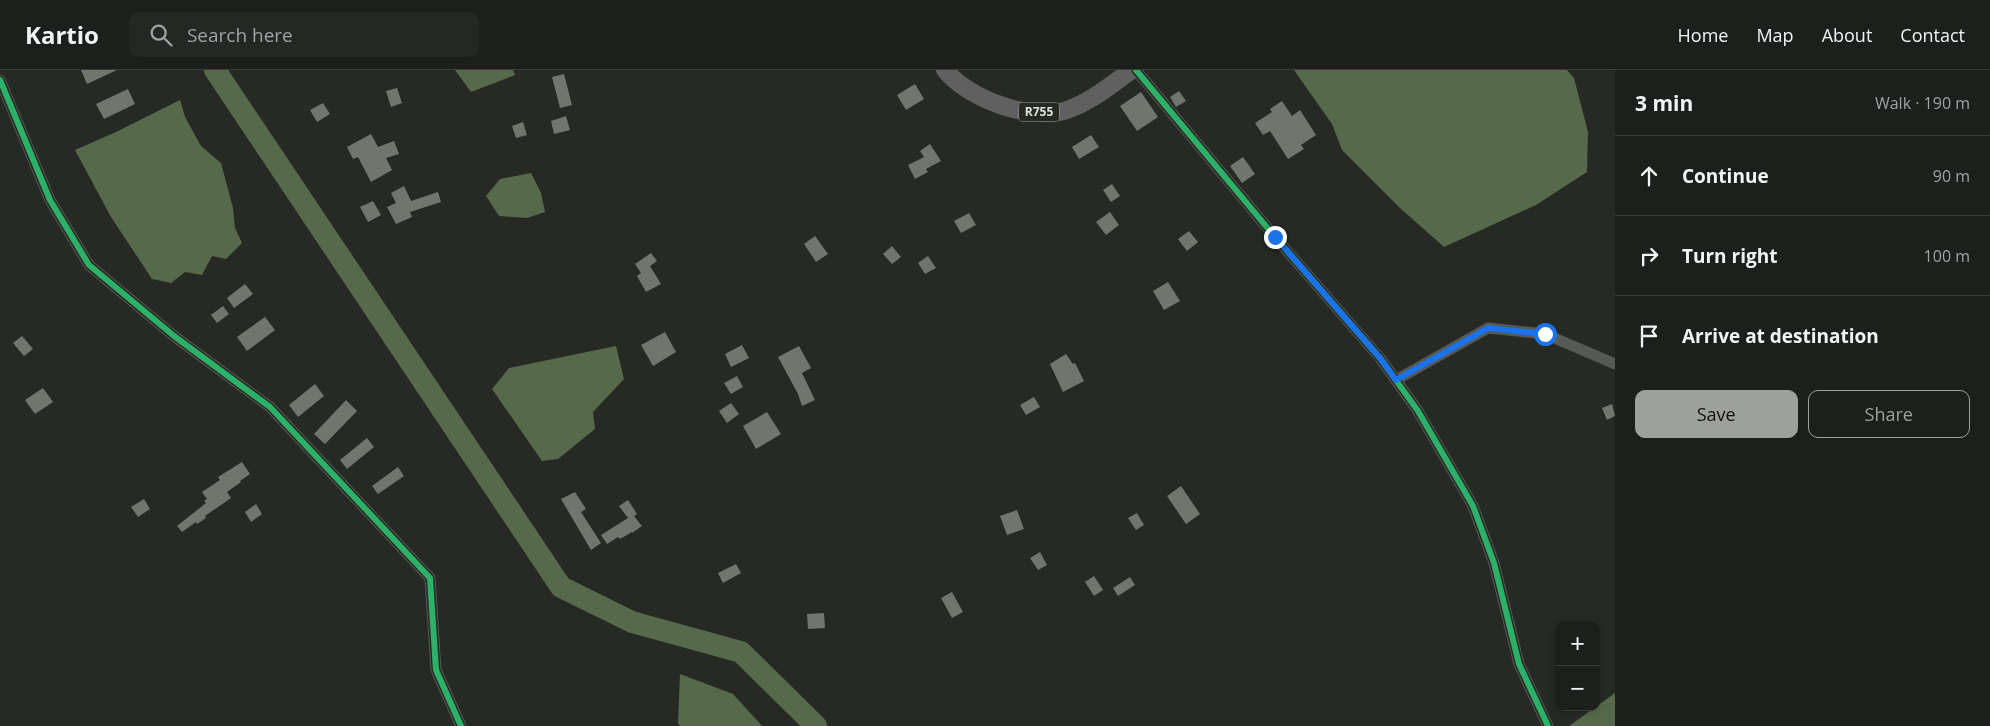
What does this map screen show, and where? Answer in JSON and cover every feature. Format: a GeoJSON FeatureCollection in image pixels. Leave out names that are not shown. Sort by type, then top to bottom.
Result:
{"type":"FeatureCollection","features":[{"type":"Feature","properties":{"kind":"main road","name":"R755"},"geometry":{"type":"LineString","coordinates":[[945,70],[952,79],[975,94],[1002,107],[1046,114],[1066,111],[1084,103],[1132,70]]}},
{"type":"Feature","properties":{"kind":"street"},"geometry":{"type":"LineString","coordinates":[[1136,70],[1275,237],[1380,358],[1418,411],[1473,506],[1494,562],[1519,664],[1548,726]]}},
{"type":"Feature","properties":{"kind":"street"},"geometry":{"type":"LineString","coordinates":[[0,80],[50,200],[89,265],[174,336],[270,407],[430,578],[436,670],[461,726]]}},
{"type":"Feature","properties":{"kind":"street"},"geometry":{"type":"LineString","coordinates":[[1396,380],[1488,328],[1545,334],[1615,364]]}},
{"type":"Feature","properties":{"kind":"shaded area"},"geometry":{"type":"Polygon","coordinates":[[[455,70],[513,70],[515,75],[471,92],[455,70]]]}},
{"type":"Feature","properties":{"kind":"shaded area"},"geometry":{"type":"Polygon","coordinates":[[[1294,70],[1567,70],[1574,78],[1588,132],[1587,172],[1536,205],[1444,247],[1400,208],[1342,150],[1332,124],[1294,70]]]}},
{"type":"Feature","properties":{"kind":"shaded area"},"geometry":{"type":"Polygon","coordinates":[[[180,100],[185,117],[201,146],[221,163],[233,208],[235,228],[242,243],[226,259],[212,256],[202,275],[185,272],[171,283],[152,279],[111,217],[75,150],[180,100]]]}},
{"type":"Feature","properties":{"kind":"shaded area"},"geometry":{"type":"Polygon","coordinates":[[[531,173],[541,193],[545,212],[527,218],[499,216],[486,196],[500,179],[531,173]]]}},
{"type":"Feature","properties":{"kind":"shaded area"},"geometry":{"type":"Polygon","coordinates":[[[616,346],[624,379],[593,412],[595,429],[558,459],[542,461],[492,389],[509,368],[616,346]]]}},
{"type":"Feature","properties":{"kind":"shaded area"},"geometry":{"type":"Polygon","coordinates":[[[680,674],[733,694],[762,726],[680,726],[678,723],[680,674]]]}},
{"type":"Feature","properties":{"kind":"shaded area"},"geometry":{"type":"Polygon","coordinates":[[[1615,693],[1615,726],[1569,726],[1590,711],[1600,711],[1600,704],[1615,693]]]}},
{"type":"Feature","properties":{"kind":"building"},"geometry":{"type":"Polygon","coordinates":[[[81,70],[117,70],[87,84],[81,70]]]}},
{"type":"Feature","properties":{"kind":"building"},"geometry":{"type":"Polygon","coordinates":[[[564,74],[572,105],[560,108],[552,77],[564,74]]]}},
{"type":"Feature","properties":{"kind":"building"},"geometry":{"type":"Polygon","coordinates":[[[915,84],[924,99],[906,110],[897,95],[915,84]]]}},
{"type":"Feature","properties":{"kind":"building"},"geometry":{"type":"Polygon","coordinates":[[[397,88],[402,103],[391,107],[386,91],[397,88]]]}},
{"type":"Feature","properties":{"kind":"building"},"geometry":{"type":"Polygon","coordinates":[[[128,89],[135,104],[104,119],[96,104],[128,89]]]}},
{"type":"Feature","properties":{"kind":"building"},"geometry":{"type":"Polygon","coordinates":[[[1179,91],[1186,101],[1176,107],[1170,97],[1179,91]]]}},
{"type":"Feature","properties":{"kind":"building"},"geometry":{"type":"Polygon","coordinates":[[[1141,92],[1158,117],[1137,131],[1120,106],[1141,92]]]}},
{"type":"Feature","properties":{"kind":"building"},"geometry":{"type":"Polygon","coordinates":[[[1282,101],[1292,116],[1300,110],[1316,135],[1301,145],[1304,149],[1288,159],[1270,131],[1263,135],[1255,123],[1272,112],[1270,109],[1282,101]]]}},
{"type":"Feature","properties":{"kind":"building"},"geometry":{"type":"Polygon","coordinates":[[[323,103],[330,114],[317,122],[310,110],[323,103]]]}},
{"type":"Feature","properties":{"kind":"building"},"geometry":{"type":"Polygon","coordinates":[[[566,116],[570,130],[554,134],[551,121],[566,116]]]}},
{"type":"Feature","properties":{"kind":"building"},"geometry":{"type":"Polygon","coordinates":[[[523,122],[527,135],[516,138],[512,126],[523,122]]]}},
{"type":"Feature","properties":{"kind":"building"},"geometry":{"type":"Polygon","coordinates":[[[371,134],[378,147],[394,141],[399,154],[386,158],[392,170],[371,182],[358,157],[353,159],[347,147],[371,134]]]}},
{"type":"Feature","properties":{"kind":"building"},"geometry":{"type":"Polygon","coordinates":[[[1091,135],[1099,147],[1079,159],[1072,147],[1091,135]]]}},
{"type":"Feature","properties":{"kind":"building"},"geometry":{"type":"Polygon","coordinates":[[[930,144],[941,161],[926,169],[928,172],[915,179],[908,165],[924,157],[920,151],[930,144]]]}},
{"type":"Feature","properties":{"kind":"building"},"geometry":{"type":"Polygon","coordinates":[[[1243,157],[1255,174],[1242,183],[1230,166],[1243,157]]]}},
{"type":"Feature","properties":{"kind":"building"},"geometry":{"type":"Polygon","coordinates":[[[1112,184],[1120,196],[1111,202],[1103,190],[1112,184]]]}},
{"type":"Feature","properties":{"kind":"building"},"geometry":{"type":"Polygon","coordinates":[[[404,186],[411,201],[438,192],[441,202],[410,212],[412,217],[396,224],[387,207],[396,203],[391,193],[404,186]]]}},
{"type":"Feature","properties":{"kind":"building"},"geometry":{"type":"Polygon","coordinates":[[[373,201],[381,215],[368,222],[360,207],[373,201]]]}},
{"type":"Feature","properties":{"kind":"building"},"geometry":{"type":"Polygon","coordinates":[[[1110,212],[1119,225],[1106,235],[1096,222],[1110,212]]]}},
{"type":"Feature","properties":{"kind":"building"},"geometry":{"type":"Polygon","coordinates":[[[969,213],[976,225],[961,233],[954,221],[969,213]]]}},
{"type":"Feature","properties":{"kind":"building"},"geometry":{"type":"Polygon","coordinates":[[[1189,231],[1198,242],[1187,251],[1178,239],[1189,231]]]}},
{"type":"Feature","properties":{"kind":"building"},"geometry":{"type":"Polygon","coordinates":[[[815,236],[828,254],[816,262],[804,244],[815,236]]]}},
{"type":"Feature","properties":{"kind":"building"},"geometry":{"type":"Polygon","coordinates":[[[892,246],[901,257],[892,264],[883,254],[892,246]]]}},
{"type":"Feature","properties":{"kind":"building"},"geometry":{"type":"Polygon","coordinates":[[[651,253],[657,261],[650,266],[661,284],[646,292],[637,276],[641,273],[635,264],[651,253]]]}},
{"type":"Feature","properties":{"kind":"building"},"geometry":{"type":"Polygon","coordinates":[[[928,256],[936,268],[925,274],[918,263],[928,256]]]}},
{"type":"Feature","properties":{"kind":"building"},"geometry":{"type":"Polygon","coordinates":[[[1168,282],[1180,301],[1164,310],[1153,291],[1168,282]]]}},
{"type":"Feature","properties":{"kind":"building"},"geometry":{"type":"Polygon","coordinates":[[[245,284],[253,294],[234,308],[227,298],[245,284]]]}},
{"type":"Feature","properties":{"kind":"building"},"geometry":{"type":"Polygon","coordinates":[[[223,306],[229,314],[217,323],[211,315],[223,306]]]}},
{"type":"Feature","properties":{"kind":"building"},"geometry":{"type":"Polygon","coordinates":[[[265,317],[275,330],[247,351],[237,337],[265,317]]]}},
{"type":"Feature","properties":{"kind":"building"},"geometry":{"type":"Polygon","coordinates":[[[665,332],[676,352],[653,366],[641,345],[665,332]]]}},
{"type":"Feature","properties":{"kind":"building"},"geometry":{"type":"Polygon","coordinates":[[[22,336],[33,349],[24,356],[13,343],[22,336]]]}},
{"type":"Feature","properties":{"kind":"building"},"geometry":{"type":"Polygon","coordinates":[[[742,345],[749,358],[731,367],[725,354],[742,345]]]}},
{"type":"Feature","properties":{"kind":"building"},"geometry":{"type":"Polygon","coordinates":[[[799,346],[811,368],[802,373],[815,400],[802,406],[798,394],[778,357],[799,346]]]}},
{"type":"Feature","properties":{"kind":"building"},"geometry":{"type":"Polygon","coordinates":[[[1066,354],[1073,364],[1075,363],[1084,381],[1063,392],[1050,364],[1066,354]]]}},
{"type":"Feature","properties":{"kind":"building"},"geometry":{"type":"Polygon","coordinates":[[[737,376],[743,387],[731,394],[724,383],[737,376]]]}},
{"type":"Feature","properties":{"kind":"building"},"geometry":{"type":"Polygon","coordinates":[[[315,384],[324,396],[298,417],[289,405],[315,384]]]}},
{"type":"Feature","properties":{"kind":"building"},"geometry":{"type":"Polygon","coordinates":[[[43,388],[53,402],[35,414],[25,400],[43,388]]]}},
{"type":"Feature","properties":{"kind":"building"},"geometry":{"type":"Polygon","coordinates":[[[1034,397],[1040,407],[1026,415],[1020,405],[1034,397]]]}},
{"type":"Feature","properties":{"kind":"building"},"geometry":{"type":"Polygon","coordinates":[[[346,400],[357,411],[325,444],[314,434],[346,400]]]}},
{"type":"Feature","properties":{"kind":"building"},"geometry":{"type":"Polygon","coordinates":[[[731,403],[739,414],[727,423],[719,411],[731,403]]]}},
{"type":"Feature","properties":{"kind":"building"},"geometry":{"type":"Polygon","coordinates":[[[1612,404],[1615,416],[1607,420],[1602,408],[1612,404]]]}},
{"type":"Feature","properties":{"kind":"building"},"geometry":{"type":"Polygon","coordinates":[[[767,412],[781,434],[756,449],[743,426],[767,412]]]}},
{"type":"Feature","properties":{"kind":"building"},"geometry":{"type":"Polygon","coordinates":[[[367,438],[374,447],[347,469],[340,460],[367,438]]]}},
{"type":"Feature","properties":{"kind":"building"},"geometry":{"type":"Polygon","coordinates":[[[242,462],[250,474],[227,492],[231,498],[205,516],[206,518],[197,524],[196,522],[182,532],[177,526],[206,503],[204,501],[207,499],[202,492],[220,480],[218,477],[242,462]]]}},
{"type":"Feature","properties":{"kind":"building"},"geometry":{"type":"Polygon","coordinates":[[[398,467],[404,476],[378,494],[372,486],[398,467]]]}},
{"type":"Feature","properties":{"kind":"building"},"geometry":{"type":"Polygon","coordinates":[[[1181,486],[1200,514],[1186,524],[1167,496],[1181,486]]]}},
{"type":"Feature","properties":{"kind":"building"},"geometry":{"type":"Polygon","coordinates":[[[575,492],[586,509],[581,512],[601,543],[591,550],[561,499],[575,492]]]}},
{"type":"Feature","properties":{"kind":"building"},"geometry":{"type":"Polygon","coordinates":[[[144,499],[150,509],[138,517],[131,507],[144,499]]]}},
{"type":"Feature","properties":{"kind":"building"},"geometry":{"type":"Polygon","coordinates":[[[628,500],[637,514],[634,516],[642,526],[632,533],[620,539],[618,537],[607,544],[601,535],[628,518],[619,506],[628,500]]]}},
{"type":"Feature","properties":{"kind":"building"},"geometry":{"type":"Polygon","coordinates":[[[256,504],[262,514],[251,522],[245,512],[256,504]]]}},
{"type":"Feature","properties":{"kind":"building"},"geometry":{"type":"Polygon","coordinates":[[[1017,510],[1024,529],[1007,535],[1000,516],[1017,510]]]}},
{"type":"Feature","properties":{"kind":"building"},"geometry":{"type":"Polygon","coordinates":[[[1137,513],[1144,525],[1136,530],[1128,518],[1137,513]]]}},
{"type":"Feature","properties":{"kind":"building"},"geometry":{"type":"Polygon","coordinates":[[[1040,552],[1047,565],[1038,570],[1030,558],[1040,552]]]}},
{"type":"Feature","properties":{"kind":"building"},"geometry":{"type":"Polygon","coordinates":[[[736,564],[741,573],[723,583],[718,573],[736,564]]]}},
{"type":"Feature","properties":{"kind":"building"},"geometry":{"type":"Polygon","coordinates":[[[1094,576],[1103,590],[1094,596],[1085,582],[1094,576]]]}},
{"type":"Feature","properties":{"kind":"building"},"geometry":{"type":"Polygon","coordinates":[[[1130,577],[1135,585],[1118,596],[1113,588],[1130,577]]]}},
{"type":"Feature","properties":{"kind":"building"},"geometry":{"type":"Polygon","coordinates":[[[952,592],[963,612],[952,618],[941,598],[952,592]]]}},
{"type":"Feature","properties":{"kind":"building"},"geometry":{"type":"Polygon","coordinates":[[[824,613],[825,628],[808,629],[807,614],[824,613]]]}},
{"type":"Feature","properties":{"kind":"waterway"},"geometry":{"type":"LineString","coordinates":[[215,70],[561,587],[632,622],[741,652],[816,726]]}},
{"type":"Feature","properties":{"kind":"cycle path"},"geometry":{"type":"LineString","coordinates":[[1136,70],[1275,237],[1380,358],[1418,411],[1473,506],[1494,563],[1519,664],[1548,726]]}},
{"type":"Feature","properties":{"kind":"cycle path"},"geometry":{"type":"LineString","coordinates":[[0,80],[50,200],[89,265],[174,336],[270,407],[430,578],[436,670],[461,726]]}},
{"type":"Feature","properties":{"kind":"route"},"geometry":{"type":"LineString","coordinates":[[1275,237],[1380,358],[1396,380],[1488,328],[1545,334]]}}]}
